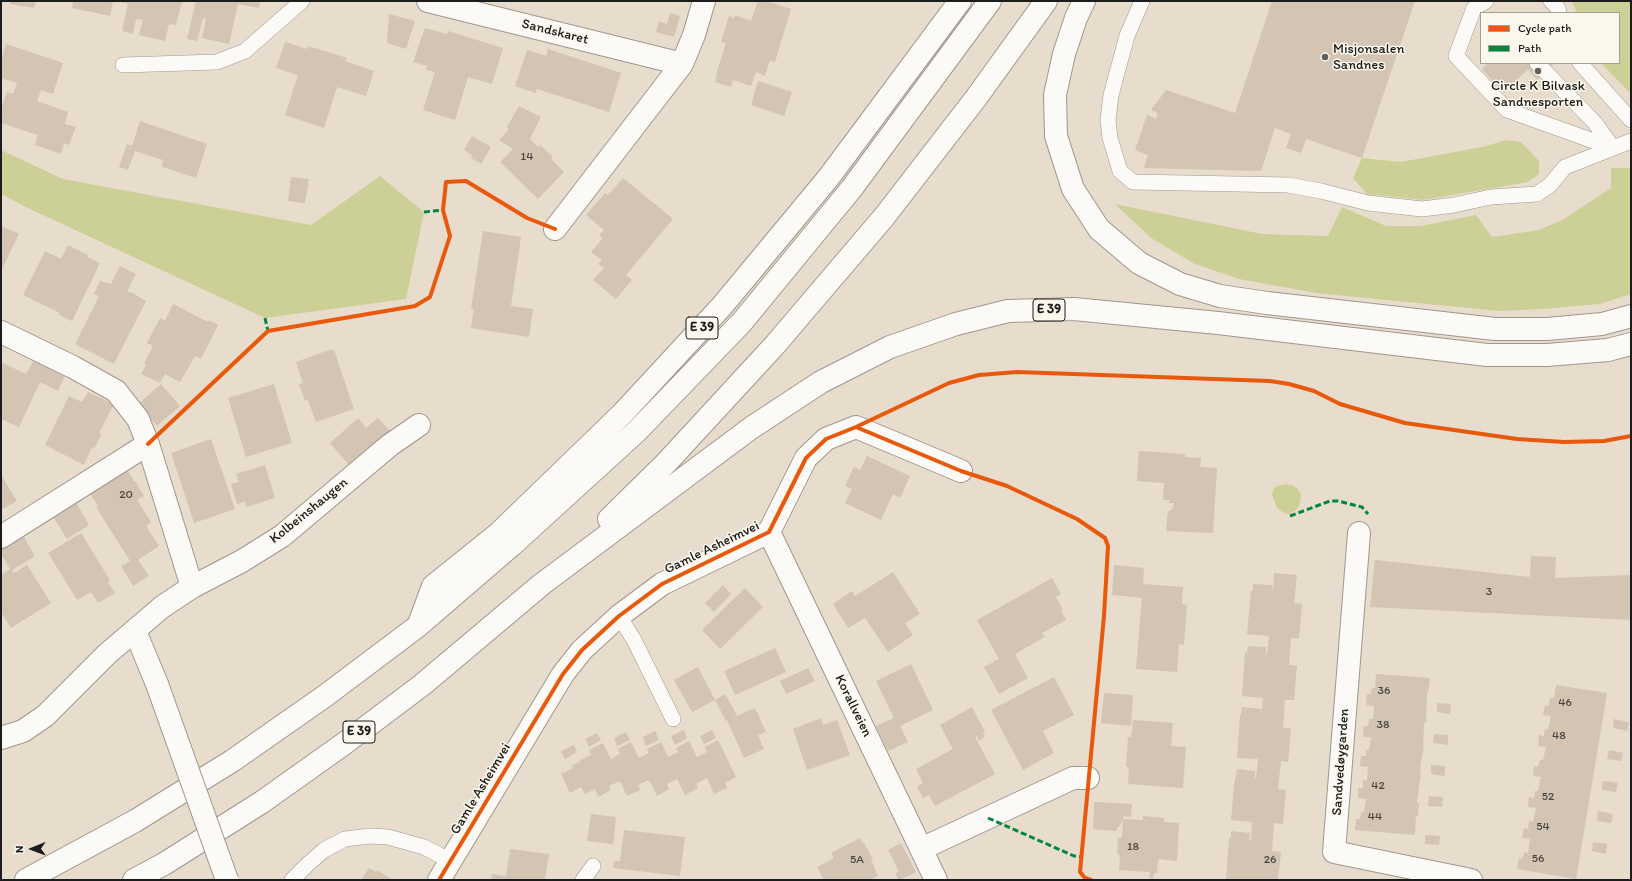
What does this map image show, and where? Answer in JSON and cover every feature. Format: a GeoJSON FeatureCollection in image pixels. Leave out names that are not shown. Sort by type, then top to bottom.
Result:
{"type":"FeatureCollection","features":[{"type":"Feature","properties":{"kind":"main road","name":"Sandskaret"},"geometry":{"type":"LineString","coordinates":[[428,1],[682,64]]}},
{"type":"Feature","properties":{"kind":"main road"},"geometry":{"type":"LineString","coordinates":[[555,229],[682,64],[694,35],[704,1]]}},
{"type":"Feature","properties":{"kind":"main road","name":"E 39"},"geometry":{"type":"LineString","coordinates":[[418,626],[433,586],[499,533],[623,413],[722,306],[829,177],[960,1]]}},
{"type":"Feature","properties":{"kind":"main road","name":"E 39"},"geometry":{"type":"LineString","coordinates":[[26,880],[135,821],[232,761],[325,696],[418,626],[512,545],[637,432],[742,322],[852,188],[990,1]]}},
{"type":"Feature","properties":{"kind":"main road","name":"E 39"},"geometry":{"type":"LineString","coordinates":[[542,584],[667,462],[774,346],[884,217],[976,98],[1046,1]]}},
{"type":"Feature","properties":{"kind":"main road"},"geometry":{"type":"LineString","coordinates":[[1084,1],[1076,18],[1064,54],[1055,95],[1056,136],[1073,189],[1076,194],[1099,229],[1139,263],[1180,284],[1220,296],[1268,303],[1495,329],[1547,329],[1602,324],[1631,316]]}},
{"type":"Feature","properties":{"kind":"main road","name":"E 39"},"geometry":{"type":"LineString","coordinates":[[134,880],[164,864],[262,802],[345,743],[422,685],[542,584],[751,428],[821,382],[890,347],[956,324],[1008,311],[1074,309],[1218,323],[1487,355],[1546,355],[1608,350],[1631,344]]}},
{"type":"Feature","properties":{"kind":"main road"},"geometry":{"type":"LineString","coordinates":[[1,332],[73,367],[116,391],[138,419],[148,444],[192,587]]}},
{"type":"Feature","properties":{"kind":"main road","name":"Kolbeinshaugen"},"geometry":{"type":"LineString","coordinates":[[1,738],[23,731],[45,716],[107,654],[162,607],[192,587],[242,561],[282,536],[390,445],[419,424]]}},
{"type":"Feature","properties":{"kind":"main road","name":"Gamle Asheimvei"},"geometry":{"type":"LineString","coordinates":[[439,880],[563,674],[582,650],[619,616],[662,584],[769,532],[806,458],[826,439],[856,427],[961,471]]}},
{"type":"Feature","properties":{"kind":"main road"},"geometry":{"type":"LineString","coordinates":[[1,537],[148,444]]}},
{"type":"Feature","properties":{"kind":"main road","name":"Korallveien"},"geometry":{"type":"LineString","coordinates":[[769,532],[936,880]]}},
{"type":"Feature","properties":{"kind":"main road","name":"Sandvedøygarden"},"geometry":{"type":"LineString","coordinates":[[1359,533],[1334,852],[1471,880]]}},
{"type":"Feature","properties":{"kind":"main road"},"geometry":{"type":"LineString","coordinates":[[135,631],[157,684],[227,880]]}},
{"type":"Feature","properties":{"kind":"main road"},"geometry":{"type":"LineString","coordinates":[[921,849],[1073,778],[1088,778]]}},
{"type":"Feature","properties":{"kind":"lane"},"geometry":{"type":"LineString","coordinates":[[123,65],[217,62],[244,51],[302,1]]}},
{"type":"Feature","properties":{"kind":"lane"},"geometry":{"type":"LineString","coordinates":[[1142,1],[1125,43],[1111,95],[1108,120],[1110,138],[1120,171],[1133,182],[1288,185],[1321,191],[1368,203],[1422,209],[1454,205],[1491,197],[1537,194],[1550,185],[1565,167],[1631,141]]}},
{"type":"Feature","properties":{"kind":"lane"},"geometry":{"type":"LineString","coordinates":[[1551,1],[1558,8],[1559,12]]}},
{"type":"Feature","properties":{"kind":"lane"},"geometry":{"type":"LineString","coordinates":[[1480,8],[1456,56],[1507,110],[1614,148]]}},
{"type":"Feature","properties":{"kind":"lane"},"geometry":{"type":"LineString","coordinates":[[1538,64],[1595,123],[1614,148]]}},
{"type":"Feature","properties":{"kind":"lane"},"geometry":{"type":"LineString","coordinates":[[1581,64],[1631,120]]}},
{"type":"Feature","properties":{"kind":"lane"},"geometry":{"type":"LineString","coordinates":[[619,616],[634,640],[673,719]]}},
{"type":"Feature","properties":{"kind":"lane"},"geometry":{"type":"LineString","coordinates":[[292,880],[307,864],[324,850],[345,840],[370,836],[388,837],[424,847],[451,861]]}},
{"type":"Feature","properties":{"kind":"lane"},"geometry":{"type":"LineString","coordinates":[[583,880],[593,866]]}},
{"type":"Feature","properties":{"kind":"green space"},"geometry":{"type":"Polygon","coordinates":[[[1572,1],[1631,1],[1631,94],[1602,64],[1620,64],[1620,12],[1577,12],[1572,1]]]}},
{"type":"Feature","properties":{"kind":"green space"},"geometry":{"type":"Polygon","coordinates":[[[1505,140],[1521,142],[1539,161],[1539,174],[1528,182],[1423,200],[1367,194],[1353,178],[1362,158],[1401,162],[1487,146],[1505,140]]]}},
{"type":"Feature","properties":{"kind":"green space"},"geometry":{"type":"Polygon","coordinates":[[[1,150],[63,179],[311,225],[380,176],[424,212],[406,299],[265,318],[32,210],[1,194],[1,150]]]}},
{"type":"Feature","properties":{"kind":"green space"},"geometry":{"type":"Polygon","coordinates":[[[1611,168],[1631,168],[1631,294],[1600,304],[1542,309],[1499,311],[1316,293],[1239,279],[1195,264],[1151,238],[1115,204],[1262,234],[1328,236],[1342,207],[1386,226],[1421,226],[1476,215],[1492,237],[1539,230],[1564,219],[1611,188],[1611,168]]]}},
{"type":"Feature","properties":{"kind":"green space"},"geometry":{"type":"Polygon","coordinates":[[[1285,484],[1292,485],[1298,489],[1301,495],[1300,504],[1296,510],[1289,514],[1284,513],[1277,508],[1272,495],[1273,490],[1277,486],[1285,484]]]}},
{"type":"Feature","properties":{"kind":"building"},"geometry":{"type":"Polygon","coordinates":[[[11,1],[36,1],[34,8],[10,4],[11,1]]]}},
{"type":"Feature","properties":{"kind":"building"},"geometry":{"type":"Polygon","coordinates":[[[73,1],[113,1],[110,16],[72,8],[73,1]]]}},
{"type":"Feature","properties":{"kind":"building"},"geometry":{"type":"Polygon","coordinates":[[[117,1],[182,1],[176,25],[169,24],[165,41],[139,35],[143,20],[136,19],[133,34],[122,31],[128,4],[117,1]]]}},
{"type":"Feature","properties":{"kind":"building"},"geometry":{"type":"Polygon","coordinates":[[[196,1],[260,1],[259,8],[238,4],[229,44],[202,38],[206,19],[203,18],[197,41],[187,39],[196,1]]]}},
{"type":"Feature","properties":{"kind":"building"},"geometry":{"type":"Polygon","coordinates":[[[758,1],[766,1],[791,9],[775,62],[770,60],[765,76],[756,72],[751,86],[733,80],[731,87],[715,82],[726,43],[721,42],[729,16],[734,18],[735,15],[751,21],[758,1]]]}},
{"type":"Feature","properties":{"kind":"building","name":"Misjonsalen Sandnes"},"geometry":{"type":"Polygon","coordinates":[[[1272,1],[1415,1],[1362,158],[1306,139],[1301,153],[1286,148],[1291,134],[1275,128],[1261,171],[1144,168],[1148,155],[1135,150],[1147,115],[1156,119],[1158,113],[1151,110],[1166,90],[1235,113],[1272,1]]]}},
{"type":"Feature","properties":{"kind":"building"},"geometry":{"type":"Polygon","coordinates":[[[670,13],[680,16],[674,37],[656,32],[659,21],[667,24],[670,13]]]}},
{"type":"Feature","properties":{"kind":"building"},"geometry":{"type":"Polygon","coordinates":[[[389,14],[415,21],[406,49],[387,43],[389,14]]]}},
{"type":"Feature","properties":{"kind":"building"},"geometry":{"type":"Polygon","coordinates":[[[425,28],[447,34],[448,31],[503,48],[492,84],[468,77],[455,120],[423,110],[435,72],[426,70],[427,66],[413,62],[425,28]]]}},
{"type":"Feature","properties":{"kind":"building"},"geometry":{"type":"Polygon","coordinates":[[[285,42],[307,49],[308,46],[347,58],[345,61],[374,71],[366,96],[337,87],[324,128],[285,115],[298,75],[276,68],[285,42]]]}},
{"type":"Feature","properties":{"kind":"building"},"geometry":{"type":"Polygon","coordinates":[[[6,44],[63,63],[53,94],[41,90],[37,101],[68,112],[65,124],[76,127],[69,145],[64,143],[61,154],[35,145],[38,135],[1,123],[1,110],[7,92],[13,94],[17,83],[1,78],[1,61],[6,44]]]}},
{"type":"Feature","properties":{"kind":"building"},"geometry":{"type":"Polygon","coordinates":[[[548,49],[621,73],[609,112],[537,89],[536,93],[515,86],[527,50],[546,56],[548,49]]]}},
{"type":"Feature","properties":{"kind":"building"},"geometry":{"type":"Polygon","coordinates":[[[1487,64],[1553,64],[1537,80],[1528,69],[1504,93],[1482,69],[1487,64]]]}},
{"type":"Feature","properties":{"kind":"building"},"geometry":{"type":"Polygon","coordinates":[[[758,81],[792,92],[784,116],[751,105],[758,81]]]}},
{"type":"Feature","properties":{"kind":"building"},"geometry":{"type":"Polygon","coordinates":[[[519,106],[541,117],[530,139],[538,147],[540,145],[552,156],[553,158],[551,159],[564,172],[538,199],[500,162],[513,149],[499,140],[509,129],[507,127],[519,106]]]}},
{"type":"Feature","properties":{"kind":"building"},"geometry":{"type":"Polygon","coordinates":[[[140,121],[207,144],[196,178],[163,167],[163,160],[135,151],[128,170],[119,167],[127,144],[132,146],[140,121]]]}},
{"type":"Feature","properties":{"kind":"building"},"geometry":{"type":"Polygon","coordinates":[[[472,136],[491,147],[481,164],[471,158],[472,155],[464,150],[472,136]]]}},
{"type":"Feature","properties":{"kind":"building"},"geometry":{"type":"Polygon","coordinates":[[[291,177],[309,179],[305,203],[288,201],[291,177]]]}},
{"type":"Feature","properties":{"kind":"building"},"geometry":{"type":"Polygon","coordinates":[[[623,178],[673,219],[626,275],[632,280],[616,299],[593,280],[604,268],[598,264],[602,260],[591,252],[603,238],[599,235],[604,230],[586,215],[605,193],[608,195],[623,178]]]}},
{"type":"Feature","properties":{"kind":"building"},"geometry":{"type":"Polygon","coordinates":[[[1,226],[19,234],[1,271],[1,226]]]}},
{"type":"Feature","properties":{"kind":"building"},"geometry":{"type":"Polygon","coordinates":[[[483,231],[521,237],[511,306],[533,309],[529,337],[471,328],[474,309],[471,309],[483,231]]]}},
{"type":"Feature","properties":{"kind":"building"},"geometry":{"type":"Polygon","coordinates":[[[68,245],[100,263],[72,321],[59,315],[60,313],[23,295],[45,251],[61,259],[68,245]]]}},
{"type":"Feature","properties":{"kind":"building"},"geometry":{"type":"Polygon","coordinates":[[[120,266],[136,274],[127,292],[131,292],[146,301],[114,364],[75,344],[99,296],[94,294],[100,281],[111,284],[120,266]]]}},
{"type":"Feature","properties":{"kind":"building"},"geometry":{"type":"Polygon","coordinates":[[[173,304],[208,322],[209,320],[218,325],[201,359],[195,356],[180,382],[165,374],[160,383],[141,374],[146,365],[144,363],[153,346],[147,343],[160,318],[165,321],[173,304]]]}},
{"type":"Feature","properties":{"kind":"building"},"geometry":{"type":"Polygon","coordinates":[[[329,350],[334,350],[354,409],[316,422],[308,400],[305,401],[299,384],[303,383],[296,362],[329,350]]]}},
{"type":"Feature","properties":{"kind":"building"},"geometry":{"type":"Polygon","coordinates":[[[34,360],[65,375],[58,391],[40,382],[19,427],[1,419],[1,367],[3,363],[26,374],[34,360]]]}},
{"type":"Feature","properties":{"kind":"building"},"geometry":{"type":"Polygon","coordinates":[[[161,384],[180,406],[157,426],[138,404],[161,384]]]}},
{"type":"Feature","properties":{"kind":"building"},"geometry":{"type":"Polygon","coordinates":[[[274,384],[292,443],[246,457],[228,398],[274,384]]]}},
{"type":"Feature","properties":{"kind":"building"},"geometry":{"type":"Polygon","coordinates":[[[88,392],[114,404],[100,431],[101,435],[95,447],[91,449],[84,465],[45,445],[69,396],[82,402],[88,392]]]}},
{"type":"Feature","properties":{"kind":"building"},"geometry":{"type":"Polygon","coordinates":[[[358,418],[366,428],[378,418],[391,432],[349,465],[330,443],[358,418]]]}},
{"type":"Feature","properties":{"kind":"building"},"geometry":{"type":"Polygon","coordinates":[[[211,439],[235,509],[194,523],[171,453],[211,439]]]}},
{"type":"Feature","properties":{"kind":"building"},"geometry":{"type":"Polygon","coordinates":[[[1139,451],[1185,454],[1185,457],[1201,458],[1200,467],[1217,468],[1213,533],[1166,531],[1168,511],[1173,509],[1174,503],[1169,503],[1169,500],[1163,500],[1164,483],[1137,481],[1139,451]]]}},
{"type":"Feature","properties":{"kind":"building"},"geometry":{"type":"Polygon","coordinates":[[[867,456],[910,476],[900,498],[893,494],[881,520],[845,503],[852,489],[845,486],[854,467],[860,470],[867,456]]]}},
{"type":"Feature","properties":{"kind":"building"},"geometry":{"type":"Polygon","coordinates":[[[265,465],[275,498],[246,507],[245,501],[237,504],[231,484],[239,482],[236,474],[265,465]]]}},
{"type":"Feature","properties":{"kind":"building"},"geometry":{"type":"Polygon","coordinates":[[[126,468],[144,496],[137,500],[151,522],[146,526],[159,546],[138,560],[149,576],[133,586],[121,566],[130,561],[96,507],[98,505],[88,491],[126,468]]]}},
{"type":"Feature","properties":{"kind":"building"},"geometry":{"type":"Polygon","coordinates":[[[1,475],[17,501],[1,510],[1,475]]]}},
{"type":"Feature","properties":{"kind":"building"},"geometry":{"type":"Polygon","coordinates":[[[75,501],[89,525],[67,539],[52,515],[75,501]]]}},
{"type":"Feature","properties":{"kind":"building"},"geometry":{"type":"Polygon","coordinates":[[[21,532],[35,556],[12,570],[14,573],[27,565],[51,603],[11,628],[1,612],[1,575],[10,569],[1,554],[1,545],[21,532]]]}},
{"type":"Feature","properties":{"kind":"building"},"geometry":{"type":"Polygon","coordinates":[[[81,533],[110,580],[108,582],[115,593],[98,603],[91,592],[77,600],[48,553],[81,533]]]}},
{"type":"Feature","properties":{"kind":"building"},"geometry":{"type":"Polygon","coordinates":[[[1531,556],[1556,557],[1555,578],[1631,575],[1631,620],[1370,607],[1375,560],[1530,577],[1531,556]]]}},
{"type":"Feature","properties":{"kind":"building"},"geometry":{"type":"Polygon","coordinates":[[[1114,565],[1144,568],[1143,584],[1183,587],[1182,604],[1187,605],[1184,645],[1179,644],[1177,672],[1136,669],[1142,598],[1112,595],[1114,565]]]}},
{"type":"Feature","properties":{"kind":"building"},"geometry":{"type":"Polygon","coordinates":[[[893,572],[920,614],[905,623],[913,635],[888,652],[865,618],[848,628],[833,604],[852,591],[855,596],[893,572]]]}},
{"type":"Feature","properties":{"kind":"building"},"geometry":{"type":"Polygon","coordinates":[[[1274,573],[1297,575],[1294,603],[1302,604],[1299,638],[1291,638],[1289,665],[1297,666],[1294,700],[1285,700],[1283,728],[1291,728],[1288,762],[1281,761],[1278,789],[1286,790],[1283,824],[1274,823],[1272,851],[1281,852],[1278,880],[1226,880],[1229,838],[1231,838],[1231,831],[1250,833],[1249,840],[1251,840],[1252,822],[1231,820],[1237,769],[1255,771],[1256,778],[1258,759],[1237,758],[1240,715],[1242,707],[1261,709],[1261,717],[1263,698],[1242,696],[1245,653],[1247,653],[1248,646],[1266,647],[1267,655],[1269,636],[1247,634],[1251,591],[1253,591],[1253,584],[1272,585],[1273,593],[1274,573]]]}},
{"type":"Feature","properties":{"kind":"building"},"geometry":{"type":"Polygon","coordinates":[[[1052,578],[1061,594],[1056,597],[1063,610],[1061,611],[1066,620],[1042,633],[1045,637],[1015,654],[1028,678],[999,694],[984,667],[999,659],[977,620],[1052,578]]]}},
{"type":"Feature","properties":{"kind":"building"},"geometry":{"type":"Polygon","coordinates":[[[723,585],[731,594],[714,612],[705,603],[723,585]]]}},
{"type":"Feature","properties":{"kind":"building"},"geometry":{"type":"Polygon","coordinates":[[[745,588],[763,607],[720,649],[702,630],[745,588]]]}},
{"type":"Feature","properties":{"kind":"building"},"geometry":{"type":"Polygon","coordinates":[[[775,648],[786,672],[735,695],[724,671],[775,648]]]}},
{"type":"Feature","properties":{"kind":"building"},"geometry":{"type":"Polygon","coordinates":[[[911,664],[933,710],[900,726],[908,742],[888,751],[876,726],[894,718],[876,681],[911,664]]]}},
{"type":"Feature","properties":{"kind":"building"},"geometry":{"type":"Polygon","coordinates":[[[698,667],[715,700],[692,712],[674,680],[698,667]]]}},
{"type":"Feature","properties":{"kind":"building"},"geometry":{"type":"Polygon","coordinates":[[[808,668],[815,681],[786,694],[780,681],[808,668]]]}},
{"type":"Feature","properties":{"kind":"building"},"geometry":{"type":"Polygon","coordinates":[[[1376,674],[1430,678],[1428,693],[1427,692],[1426,723],[1424,723],[1423,754],[1417,803],[1419,803],[1418,817],[1416,816],[1415,835],[1355,830],[1356,819],[1360,819],[1361,812],[1364,812],[1366,799],[1358,798],[1358,788],[1363,788],[1363,780],[1367,781],[1368,767],[1360,766],[1361,756],[1366,756],[1366,750],[1369,750],[1371,737],[1363,737],[1364,726],[1368,726],[1369,719],[1373,719],[1374,706],[1366,705],[1367,694],[1371,694],[1372,688],[1375,688],[1376,674]]]}},
{"type":"Feature","properties":{"kind":"building"},"geometry":{"type":"Polygon","coordinates":[[[1054,677],[1074,715],[1043,731],[1054,753],[1023,770],[991,710],[1054,677]]]}},
{"type":"Feature","properties":{"kind":"building"},"geometry":{"type":"Polygon","coordinates":[[[1556,685],[1607,693],[1576,879],[1517,869],[1519,858],[1523,859],[1524,852],[1528,853],[1530,839],[1522,838],[1524,828],[1528,829],[1529,821],[1533,822],[1536,808],[1528,807],[1529,797],[1534,798],[1535,791],[1538,791],[1541,777],[1533,776],[1534,766],[1538,767],[1540,760],[1543,760],[1546,747],[1538,746],[1539,735],[1544,736],[1545,729],[1548,730],[1551,716],[1543,715],[1545,705],[1549,706],[1550,698],[1554,698],[1556,685]]]}},
{"type":"Feature","properties":{"kind":"building"},"geometry":{"type":"Polygon","coordinates":[[[1104,693],[1133,695],[1131,726],[1101,723],[1104,693]]]}},
{"type":"Feature","properties":{"kind":"building"},"geometry":{"type":"Polygon","coordinates":[[[725,694],[737,715],[732,718],[755,708],[766,732],[758,735],[764,749],[744,758],[727,720],[726,721],[715,700],[725,694]]]}},
{"type":"Feature","properties":{"kind":"building"},"geometry":{"type":"Polygon","coordinates":[[[1437,703],[1451,704],[1450,714],[1437,712],[1437,703]]]}},
{"type":"Feature","properties":{"kind":"building"},"geometry":{"type":"Polygon","coordinates":[[[972,707],[985,732],[983,733],[985,737],[979,741],[977,736],[975,737],[995,774],[935,806],[929,795],[923,798],[917,787],[923,783],[916,769],[953,749],[940,725],[972,707]]]}},
{"type":"Feature","properties":{"kind":"building"},"geometry":{"type":"Polygon","coordinates":[[[821,718],[823,725],[837,720],[850,755],[807,770],[793,729],[821,718]]]}},
{"type":"Feature","properties":{"kind":"building"},"geometry":{"type":"Polygon","coordinates":[[[1614,719],[1629,722],[1627,731],[1613,728],[1614,719]]]}},
{"type":"Feature","properties":{"kind":"building"},"geometry":{"type":"Polygon","coordinates":[[[1133,720],[1173,723],[1171,746],[1186,747],[1183,788],[1128,784],[1129,767],[1126,767],[1128,737],[1131,737],[1133,720]]]}},
{"type":"Feature","properties":{"kind":"building"},"geometry":{"type":"Polygon","coordinates":[[[684,730],[687,738],[675,745],[671,736],[684,730]]]}},
{"type":"Feature","properties":{"kind":"building"},"geometry":{"type":"Polygon","coordinates":[[[712,730],[716,738],[704,744],[700,736],[712,730]]]}},
{"type":"Feature","properties":{"kind":"building"},"geometry":{"type":"Polygon","coordinates":[[[655,731],[659,740],[646,746],[643,737],[655,731]]]}},
{"type":"Feature","properties":{"kind":"building"},"geometry":{"type":"Polygon","coordinates":[[[626,732],[630,740],[617,746],[614,738],[626,732]]]}},
{"type":"Feature","properties":{"kind":"building"},"geometry":{"type":"Polygon","coordinates":[[[597,733],[601,740],[589,747],[585,739],[597,733]]]}},
{"type":"Feature","properties":{"kind":"building"},"geometry":{"type":"Polygon","coordinates":[[[1434,734],[1448,735],[1448,745],[1433,743],[1434,734]]]}},
{"type":"Feature","properties":{"kind":"building"},"geometry":{"type":"Polygon","coordinates":[[[718,740],[736,777],[725,783],[727,788],[714,794],[707,778],[696,784],[698,788],[685,795],[677,779],[667,784],[669,789],[657,796],[649,780],[638,785],[640,790],[627,796],[620,781],[609,786],[611,790],[598,797],[595,789],[585,794],[581,787],[570,793],[561,774],[573,768],[571,766],[581,761],[580,760],[591,755],[589,750],[603,743],[611,759],[620,754],[618,749],[631,742],[639,758],[649,753],[647,749],[661,742],[668,757],[678,752],[676,748],[689,741],[697,757],[707,752],[705,747],[718,740]]]}},
{"type":"Feature","properties":{"kind":"building"},"geometry":{"type":"Polygon","coordinates":[[[574,745],[577,752],[565,759],[561,751],[574,745]]]}},
{"type":"Feature","properties":{"kind":"building"},"geometry":{"type":"Polygon","coordinates":[[[1609,750],[1623,753],[1621,761],[1607,759],[1609,750]]]}},
{"type":"Feature","properties":{"kind":"building"},"geometry":{"type":"Polygon","coordinates":[[[1431,765],[1445,766],[1445,776],[1431,774],[1431,765]]]}},
{"type":"Feature","properties":{"kind":"building"},"geometry":{"type":"Polygon","coordinates":[[[1603,781],[1618,783],[1616,792],[1602,790],[1603,781]]]}},
{"type":"Feature","properties":{"kind":"building"},"geometry":{"type":"Polygon","coordinates":[[[1429,796],[1443,797],[1442,807],[1428,806],[1429,796]]]}},
{"type":"Feature","properties":{"kind":"building"},"geometry":{"type":"Polygon","coordinates":[[[1094,802],[1132,804],[1131,817],[1123,816],[1123,819],[1143,820],[1143,816],[1164,818],[1164,822],[1179,823],[1177,861],[1158,859],[1157,873],[1154,873],[1153,879],[1149,878],[1150,872],[1119,870],[1120,856],[1117,853],[1118,838],[1122,837],[1123,820],[1116,831],[1093,829],[1094,802]]]}},
{"type":"Feature","properties":{"kind":"building"},"geometry":{"type":"Polygon","coordinates":[[[1598,811],[1613,814],[1611,823],[1597,821],[1598,811]]]}},
{"type":"Feature","properties":{"kind":"building"},"geometry":{"type":"Polygon","coordinates":[[[591,814],[616,817],[613,844],[587,841],[591,814]]]}},
{"type":"Feature","properties":{"kind":"building"},"geometry":{"type":"Polygon","coordinates":[[[624,830],[685,837],[680,876],[613,868],[614,861],[620,861],[624,830]]]}},
{"type":"Feature","properties":{"kind":"building"},"geometry":{"type":"Polygon","coordinates":[[[1425,835],[1440,836],[1439,845],[1425,844],[1425,835]]]}},
{"type":"Feature","properties":{"kind":"building"},"geometry":{"type":"Polygon","coordinates":[[[860,838],[873,859],[871,860],[878,876],[870,880],[824,880],[817,867],[834,858],[831,853],[860,838]]]}},
{"type":"Feature","properties":{"kind":"building"},"geometry":{"type":"Polygon","coordinates":[[[1593,842],[1607,844],[1606,854],[1592,851],[1593,842]]]}},
{"type":"Feature","properties":{"kind":"building"},"geometry":{"type":"Polygon","coordinates":[[[901,843],[916,872],[899,880],[895,873],[899,872],[888,850],[901,843]]]}},
{"type":"Feature","properties":{"kind":"building"},"geometry":{"type":"Polygon","coordinates":[[[510,849],[549,854],[545,880],[491,880],[492,874],[506,876],[510,849]]]}},
{"type":"Feature","properties":{"kind":"building"},"geometry":{"type":"Polygon","coordinates":[[[369,868],[376,872],[377,870],[393,880],[361,880],[369,868]]]}},
{"type":"Feature","properties":{"kind":"marked path"},"geometry":{"type":"LineString","coordinates":[[424,212],[443,210]]}},
{"type":"Feature","properties":{"kind":"marked path"},"geometry":{"type":"LineString","coordinates":[[265,318],[268,331]]}},
{"type":"Feature","properties":{"kind":"marked path"},"geometry":{"type":"LineString","coordinates":[[1290,516],[1330,501],[1338,501],[1362,507],[1368,514]]}},
{"type":"Feature","properties":{"kind":"marked path"},"geometry":{"type":"LineString","coordinates":[[988,818],[1074,856],[1082,857]]}},
{"type":"Feature","properties":{"kind":"cycle path"},"geometry":{"type":"LineString","coordinates":[[148,444],[268,331],[415,306],[430,297],[450,236],[443,210],[446,182],[466,181],[527,218],[555,229]]}},
{"type":"Feature","properties":{"kind":"cycle path"},"geometry":{"type":"LineString","coordinates":[[856,427],[949,383],[979,375],[1017,372],[1270,381],[1289,384],[1314,391],[1340,404],[1405,423],[1517,439],[1564,442],[1604,441],[1631,436]]}},
{"type":"Feature","properties":{"kind":"cycle path"},"geometry":{"type":"LineString","coordinates":[[439,880],[563,674],[582,650],[619,616],[662,584],[769,532],[806,458],[826,439],[856,427],[961,471],[1007,486],[1077,519],[1105,538],[1108,546],[1104,616],[1080,872],[1085,878],[1091,880]]}},
{"type":"Feature","properties":{"kind":"place","name":"Misjonsalen Sandnes"},"geometry":{"type":"Point","coordinates":[1325,57]}},
{"type":"Feature","properties":{"kind":"place","name":"Circle K Bilvask Sandnesporten"},"geometry":{"type":"Point","coordinates":[1538,71]}}]}
